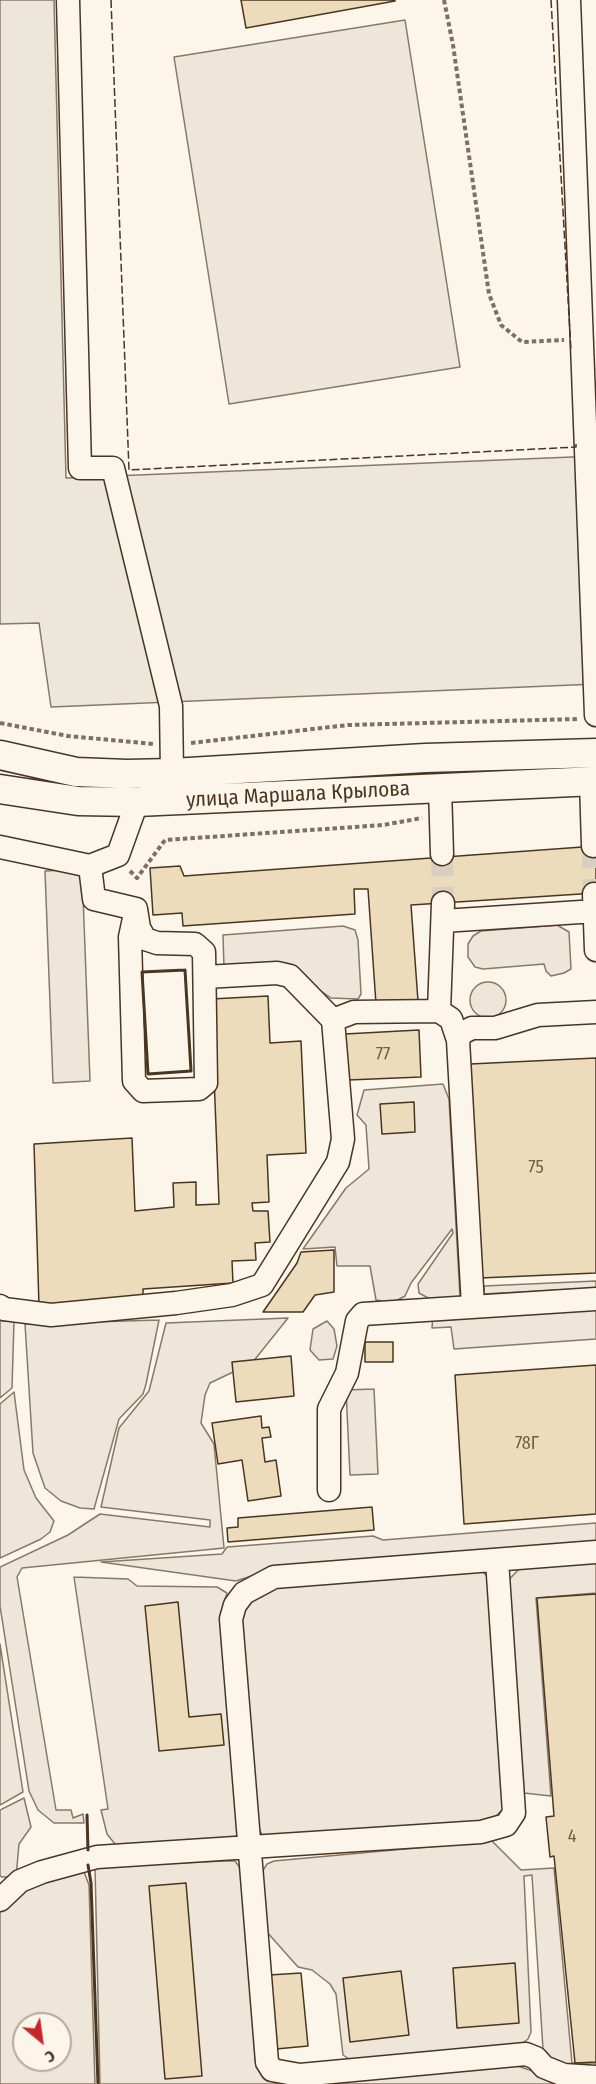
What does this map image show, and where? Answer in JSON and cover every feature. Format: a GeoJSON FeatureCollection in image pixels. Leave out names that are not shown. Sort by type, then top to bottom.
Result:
{"type":"FeatureCollection","features":[{"type":"Feature","properties":{"kind":"main road","name":"улица Маршала Крылова"},"geometry":{"type":"LineString","coordinates":[[4,757],[76,772],[173,760],[426,758],[596,753]]}},
{"type":"Feature","properties":{"kind":"main road","name":"улица Маршала Крылова"},"geometry":{"type":"LineString","coordinates":[[0,789],[78,801],[137,802],[436,797],[593,781]]}},
{"type":"Feature","properties":{"kind":"street"},"geometry":{"type":"LineString","coordinates":[[68,0],[80,468],[113,468],[171,706],[173,760]]}},
{"type":"Feature","properties":{"kind":"street"},"geometry":{"type":"LineString","coordinates":[[569,0],[590,717]]}},
{"type":"Feature","properties":{"kind":"street"},"geometry":{"type":"LineString","coordinates":[[426,758],[412,765],[411,781],[436,797],[442,854]]}},
{"type":"Feature","properties":{"kind":"street"},"geometry":{"type":"LineString","coordinates":[[593,781],[593,846]]}},
{"type":"Feature","properties":{"kind":"street"},"geometry":{"type":"LineString","coordinates":[[0,847],[90,866],[118,855],[137,802]]}},
{"type":"Feature","properties":{"kind":"street"},"geometry":{"type":"LineString","coordinates":[[90,866],[94,899],[136,909]]}},
{"type":"Feature","properties":{"kind":"street"},"geometry":{"type":"LineString","coordinates":[[439,1011],[443,912],[595,905],[596,950]]}},
{"type":"Feature","properties":{"kind":"street"},"geometry":{"type":"LineString","coordinates":[[136,909],[139,928],[145,939],[157,943],[195,944],[204,952],[207,1083],[199,1089],[143,1091],[137,1088],[134,1082],[129,937],[136,909]]}},
{"type":"Feature","properties":{"kind":"street"},"geometry":{"type":"LineString","coordinates":[[0,1306],[4,1309],[51,1315],[176,1303],[232,1295],[262,1285],[338,1162],[343,1139],[333,1020],[290,976],[277,973],[205,977]]}},
{"type":"Feature","properties":{"kind":"street"},"geometry":{"type":"LineString","coordinates":[[333,1020],[354,1012],[439,1011],[452,1019],[458,1040],[473,1305]]}},
{"type":"Feature","properties":{"kind":"street"},"geometry":{"type":"LineString","coordinates":[[458,1040],[462,1034],[472,1028],[495,1028],[537,1015],[596,1012]]}},
{"type":"Feature","properties":{"kind":"street"},"geometry":{"type":"LineString","coordinates":[[329,1490],[328,1409],[347,1373],[357,1321],[369,1312],[596,1299]]}},
{"type":"Feature","properties":{"kind":"street"},"geometry":{"type":"LineString","coordinates":[[596,1552],[274,1577],[263,1580],[244,1593],[235,1605],[231,1619],[267,2062],[272,2070],[300,2075],[526,2054],[536,2058],[544,2067],[564,2075],[596,2077]]}},
{"type":"Feature","properties":{"kind":"street"},"geometry":{"type":"LineString","coordinates":[[0,1900],[10,1882],[97,1857],[481,1832],[506,1825],[514,1813],[497,1560]]}},
{"type":"Feature","properties":{"kind":"path"},"geometry":{"type":"LineString","coordinates":[[444,0],[453,45],[489,294],[501,325],[522,342],[570,340]]}},
{"type":"Feature","properties":{"kind":"path"},"geometry":{"type":"LineString","coordinates":[[0,723],[173,760],[222,737],[348,725],[590,717]]}},
{"type":"Feature","properties":{"kind":"path"},"geometry":{"type":"LineString","coordinates":[[118,855],[137,878],[165,840],[383,825],[436,797]]}},
{"type":"Feature","properties":{"kind":"shaded area"},"geometry":{"type":"Polygon","coordinates":[[[0,0],[54,0],[66,478],[596,456],[596,684],[51,707],[39,623],[0,624],[0,0]]]}},
{"type":"Feature","properties":{"kind":"shaded area"},"geometry":{"type":"Polygon","coordinates":[[[405,20],[460,367],[229,404],[174,57],[405,20]]]}},
{"type":"Feature","properties":{"kind":"shaded area"},"geometry":{"type":"Polygon","coordinates":[[[82,869],[90,1081],[53,1083],[45,871],[82,869]]]}},
{"type":"Feature","properties":{"kind":"shaded area"},"geometry":{"type":"Polygon","coordinates":[[[557,925],[569,932],[571,969],[564,973],[551,976],[544,964],[483,969],[475,967],[468,957],[468,944],[473,936],[481,931],[557,925]]]}},
{"type":"Feature","properties":{"kind":"shaded area"},"geometry":{"type":"Polygon","coordinates":[[[343,926],[355,930],[358,940],[361,994],[358,999],[331,998],[299,976],[224,968],[223,935],[343,926]]]}},
{"type":"Feature","properties":{"kind":"shaded area"},"geometry":{"type":"Polygon","coordinates":[[[488,982],[501,987],[506,1000],[501,1013],[488,1018],[475,1013],[470,1000],[475,987],[488,982]]]}},
{"type":"Feature","properties":{"kind":"shaded area"},"geometry":{"type":"Polygon","coordinates":[[[443,1084],[449,1099],[460,1297],[430,1299],[419,1293],[418,1284],[453,1233],[452,1229],[411,1283],[405,1296],[392,1303],[376,1300],[370,1266],[337,1266],[335,1247],[303,1249],[346,1188],[369,1169],[366,1125],[357,1115],[364,1090],[443,1084]]]}},
{"type":"Feature","properties":{"kind":"shaded area"},"geometry":{"type":"Polygon","coordinates":[[[596,1281],[596,1288],[484,1294],[484,1286],[596,1281]]]}},
{"type":"Feature","properties":{"kind":"shaded area"},"geometry":{"type":"Polygon","coordinates":[[[596,1304],[596,1339],[454,1349],[451,1327],[432,1328],[433,1313],[596,1304]]]}},
{"type":"Feature","properties":{"kind":"shaded area"},"geometry":{"type":"Polygon","coordinates":[[[288,1318],[252,1363],[210,1383],[205,1395],[201,1423],[214,1444],[224,1548],[22,1568],[17,1577],[56,1810],[71,1810],[73,1818],[83,1814],[84,1823],[54,1823],[38,1810],[29,1791],[0,1606],[0,1567],[68,1535],[100,1514],[210,1527],[210,1520],[101,1507],[119,1428],[149,1391],[166,1323],[288,1318]]]}},
{"type":"Feature","properties":{"kind":"shaded area"},"geometry":{"type":"Polygon","coordinates":[[[159,1320],[143,1394],[119,1419],[94,1509],[80,1508],[61,1501],[45,1488],[33,1453],[25,1324],[159,1320]]]}},
{"type":"Feature","properties":{"kind":"shaded area"},"geometry":{"type":"Polygon","coordinates":[[[0,1321],[14,1321],[12,1388],[0,1398],[0,1321]]]}},
{"type":"Feature","properties":{"kind":"shaded area"},"geometry":{"type":"Polygon","coordinates":[[[327,1321],[334,1329],[337,1346],[333,1359],[319,1360],[310,1350],[313,1329],[327,1321]]]}},
{"type":"Feature","properties":{"kind":"shaded area"},"geometry":{"type":"Polygon","coordinates":[[[374,1389],[378,1474],[350,1475],[346,1390],[374,1389]]]}},
{"type":"Feature","properties":{"kind":"shaded area"},"geometry":{"type":"Polygon","coordinates":[[[14,1392],[24,1470],[36,1498],[54,1521],[50,1532],[41,1539],[0,1558],[0,1404],[14,1392]]]}},
{"type":"Feature","properties":{"kind":"shaded area"},"geometry":{"type":"Polygon","coordinates":[[[596,1523],[596,1546],[264,1572],[236,1581],[101,1562],[222,1554],[227,1547],[373,1536],[383,1540],[596,1523]]]}},
{"type":"Feature","properties":{"kind":"shaded area"},"geometry":{"type":"Polygon","coordinates":[[[596,1561],[596,1593],[536,1598],[551,1796],[524,1793],[504,1585],[519,1569],[596,1561]]]}},
{"type":"Feature","properties":{"kind":"shaded area"},"geometry":{"type":"Polygon","coordinates":[[[482,1571],[487,1576],[504,1808],[490,1822],[263,1836],[257,1826],[242,1616],[250,1601],[283,1584],[482,1571]]]}},
{"type":"Feature","properties":{"kind":"shaded area"},"geometry":{"type":"Polygon","coordinates":[[[74,1577],[128,1579],[137,1586],[217,1587],[227,1593],[222,1610],[241,1832],[227,1844],[130,1849],[115,1844],[107,1834],[101,1810],[108,1809],[74,1577]]]}},
{"type":"Feature","properties":{"kind":"shaded area"},"geometry":{"type":"Polygon","coordinates":[[[0,1644],[23,1792],[0,1805],[0,1644]]]}},
{"type":"Feature","properties":{"kind":"shaded area"},"geometry":{"type":"Polygon","coordinates":[[[24,1798],[31,1827],[19,1844],[16,1877],[2,1877],[0,1876],[0,1810],[24,1798]]]}},
{"type":"Feature","properties":{"kind":"shaded area"},"geometry":{"type":"Polygon","coordinates":[[[492,1841],[521,1870],[554,1868],[572,2063],[596,2063],[596,2068],[558,2066],[543,2049],[532,1875],[524,1876],[531,2032],[528,2039],[520,2045],[352,2061],[343,2055],[336,1994],[330,1984],[312,1970],[298,1967],[266,1931],[262,1872],[267,1864],[274,1861],[492,1841]]]}},
{"type":"Feature","properties":{"kind":"shaded area"},"geometry":{"type":"Polygon","coordinates":[[[235,1861],[241,1869],[256,2067],[266,2077],[512,2064],[547,2076],[596,2084],[100,2084],[95,1867],[235,1861]]]}},
{"type":"Feature","properties":{"kind":"shaded area"},"geometry":{"type":"Polygon","coordinates":[[[83,1869],[89,1885],[95,2084],[0,2084],[0,1907],[20,1888],[83,1869]]]}},
{"type":"Feature","properties":{"kind":"building"},"geometry":{"type":"Polygon","coordinates":[[[241,0],[395,0],[395,1],[246,28],[241,0]]]}},
{"type":"Feature","properties":{"kind":"building"},"geometry":{"type":"Polygon","coordinates":[[[596,846],[596,893],[411,905],[418,1001],[376,1004],[368,889],[354,889],[355,914],[183,926],[182,913],[153,915],[150,868],[180,866],[184,876],[596,846]]]}},
{"type":"Feature","properties":{"kind":"building"},"geometry":{"type":"Polygon","coordinates":[[[268,996],[270,1043],[301,1041],[306,1153],[267,1155],[269,1202],[252,1203],[253,1211],[268,1211],[270,1242],[255,1243],[256,1260],[232,1261],[233,1283],[143,1289],[143,1302],[39,1306],[34,1144],[132,1138],[135,1211],[174,1207],[173,1183],[196,1182],[196,1205],[219,1204],[211,999],[268,996]]]}},
{"type":"Feature","properties":{"kind":"building"},"geometry":{"type":"Polygon","coordinates":[[[419,1030],[421,1077],[348,1080],[345,1034],[419,1030]]]}},
{"type":"Feature","properties":{"kind":"building"},"geometry":{"type":"Polygon","coordinates":[[[596,1058],[596,1273],[480,1278],[470,1064],[596,1058]]]}},
{"type":"Feature","properties":{"kind":"building"},"geometry":{"type":"Polygon","coordinates":[[[414,1102],[415,1132],[382,1134],[380,1104],[414,1102]]]}},
{"type":"Feature","properties":{"kind":"building"},"geometry":{"type":"Polygon","coordinates":[[[334,1250],[334,1292],[315,1295],[303,1312],[263,1312],[297,1263],[301,1252],[334,1250]]]}},
{"type":"Feature","properties":{"kind":"building"},"geometry":{"type":"Polygon","coordinates":[[[365,1342],[393,1342],[393,1362],[365,1362],[365,1342]]]}},
{"type":"Feature","properties":{"kind":"building"},"geometry":{"type":"Polygon","coordinates":[[[291,1356],[294,1396],[236,1402],[232,1362],[291,1356]]]}},
{"type":"Feature","properties":{"kind":"building"},"geometry":{"type":"Polygon","coordinates":[[[596,1365],[596,1514],[464,1524],[455,1375],[596,1365]]]}},
{"type":"Feature","properties":{"kind":"building"},"geometry":{"type":"Polygon","coordinates":[[[261,1416],[262,1428],[269,1427],[271,1437],[262,1438],[265,1462],[276,1460],[281,1496],[248,1501],[242,1460],[218,1464],[212,1423],[261,1416]]]}},
{"type":"Feature","properties":{"kind":"building"},"geometry":{"type":"Polygon","coordinates":[[[372,1507],[374,1530],[228,1542],[227,1528],[238,1527],[238,1518],[372,1507]]]}},
{"type":"Feature","properties":{"kind":"building"},"geometry":{"type":"Polygon","coordinates":[[[596,1594],[596,2062],[575,2063],[554,1856],[550,1857],[546,1817],[554,1816],[537,1598],[596,1594]]]}},
{"type":"Feature","properties":{"kind":"building"},"geometry":{"type":"Polygon","coordinates":[[[178,1602],[189,1717],[221,1714],[224,1745],[159,1751],[145,1606],[178,1602]]]}},
{"type":"Feature","properties":{"kind":"building"},"geometry":{"type":"Polygon","coordinates":[[[186,1883],[202,2076],[165,2079],[149,1886],[186,1883]]]}},
{"type":"Feature","properties":{"kind":"building"},"geometry":{"type":"Polygon","coordinates":[[[515,1963],[519,2023],[457,2028],[453,1968],[515,1963]]]}},
{"type":"Feature","properties":{"kind":"building"},"geometry":{"type":"Polygon","coordinates":[[[401,1971],[409,2035],[350,2042],[343,1978],[401,1971]]]}},
{"type":"Feature","properties":{"kind":"building"},"geometry":{"type":"Polygon","coordinates":[[[301,1973],[308,2046],[276,2049],[269,1975],[301,1973]]]}},
{"type":"Feature","properties":{"kind":"tunnel"},"geometry":{"type":"LineString","coordinates":[[593,846],[594,894]]}},
{"type":"Feature","properties":{"kind":"tunnel"},"geometry":{"type":"LineString","coordinates":[[442,854],[443,903]]}},
{"type":"Feature","properties":{"kind":"fence"},"geometry":{"type":"LineString","coordinates":[[111,0],[129,470],[576,447],[576,444]]}},
{"type":"Feature","properties":{"kind":"fence"},"geometry":{"type":"LineString","coordinates":[[551,0],[571,351]]}},
{"type":"Feature","properties":{"kind":"wall"},"geometry":{"type":"LineString","coordinates":[[185,970],[191,1071],[148,1074],[142,972],[185,970]]}},
{"type":"Feature","properties":{"kind":"wall"},"geometry":{"type":"LineString","coordinates":[[87,1815],[88,1850]]}},
{"type":"Feature","properties":{"kind":"wall"},"geometry":{"type":"LineString","coordinates":[[88,1865],[91,1883],[98,2084]]}}]}
